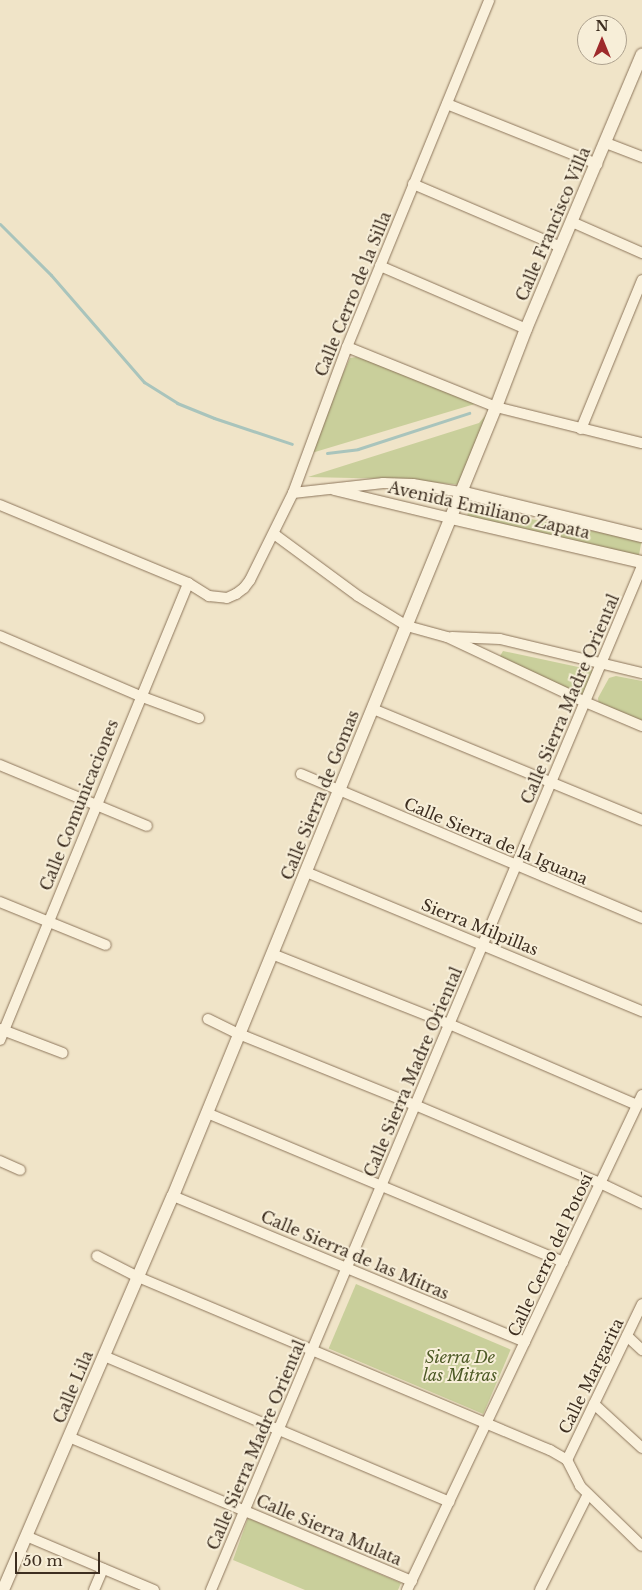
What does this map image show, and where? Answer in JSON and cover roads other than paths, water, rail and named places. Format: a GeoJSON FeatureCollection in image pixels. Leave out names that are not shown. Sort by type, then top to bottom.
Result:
{"type":"FeatureCollection","features":[{"type":"Feature","properties":{"kind":"street","name":"Calle Cerro de la Silla"},"geometry":{"type":"LineString","coordinates":[[188,583],[209,596],[227,598],[236,594],[250,580],[274,534],[293,493],[347,347],[489,0]]}},
{"type":"Feature","properties":{"kind":"street","name":"Calle Francisco Villa"},"geometry":{"type":"LineString","coordinates":[[496,407],[526,329],[641,61]]}},
{"type":"Feature","properties":{"kind":"street"},"geometry":{"type":"LineString","coordinates":[[447,104],[597,164]]}},
{"type":"Feature","properties":{"kind":"street"},"geometry":{"type":"LineString","coordinates":[[606,143],[642,157]]}},
{"type":"Feature","properties":{"kind":"street"},"geometry":{"type":"LineString","coordinates":[[413,184],[561,247]]}},
{"type":"Feature","properties":{"kind":"street"},"geometry":{"type":"LineString","coordinates":[[572,222],[642,253]]}},
{"type":"Feature","properties":{"kind":"street"},"geometry":{"type":"LineString","coordinates":[[380,266],[526,329]]}},
{"type":"Feature","properties":{"kind":"street"},"geometry":{"type":"LineString","coordinates":[[581,429],[642,280]]}},
{"type":"Feature","properties":{"kind":"street"},"geometry":{"type":"LineString","coordinates":[[347,347],[496,407],[581,429],[642,442]]}},
{"type":"Feature","properties":{"kind":"street","name":"Calle Sierra de Gomas"},"geometry":{"type":"LineString","coordinates":[[173,1196],[496,407]]}},
{"type":"Feature","properties":{"kind":"street","name":"Avenida Emiliano Zapata"},"geometry":{"type":"LineString","coordinates":[[293,493],[383,483],[413,484],[462,492],[642,536]]}},
{"type":"Feature","properties":{"kind":"street","name":"Avenida Emiliano Zapata"},"geometry":{"type":"LineString","coordinates":[[328,489],[642,564]]}},
{"type":"Feature","properties":{"kind":"street"},"geometry":{"type":"LineString","coordinates":[[0,505],[188,583]]}},
{"type":"Feature","properties":{"kind":"street"},"geometry":{"type":"LineString","coordinates":[[274,534],[358,596],[407,626],[446,637],[585,702],[642,726]]}},
{"type":"Feature","properties":{"kind":"street","name":"Calle Sierra Madre Oriental"},"geometry":{"type":"LineString","coordinates":[[211,1590],[642,564]]}},
{"type":"Feature","properties":{"kind":"street","name":"Calle Comunicaciones"},"geometry":{"type":"LineString","coordinates":[[1,1034],[188,583]]}},
{"type":"Feature","properties":{"kind":"street"},"geometry":{"type":"LineString","coordinates":[[0,636],[140,696],[199,718]]}},
{"type":"Feature","properties":{"kind":"street"},"geometry":{"type":"LineString","coordinates":[[446,637],[500,640],[642,673]]}},
{"type":"Feature","properties":{"kind":"street"},"geometry":{"type":"LineString","coordinates":[[372,709],[642,820]]}},
{"type":"Feature","properties":{"kind":"street"},"geometry":{"type":"LineString","coordinates":[[0,765],[148,826]]}},
{"type":"Feature","properties":{"kind":"street","name":"Calle Sierra de la Iguana"},"geometry":{"type":"LineString","coordinates":[[301,774],[642,918]]}},
{"type":"Feature","properties":{"kind":"street","name":"Sierra Milpillas"},"geometry":{"type":"LineString","coordinates":[[306,872],[642,1011]]}},
{"type":"Feature","properties":{"kind":"street"},"geometry":{"type":"LineString","coordinates":[[0,902],[106,945]]}},
{"type":"Feature","properties":{"kind":"street"},"geometry":{"type":"LineString","coordinates":[[272,954],[449,1024],[637,1105]]}},
{"type":"Feature","properties":{"kind":"street"},"geometry":{"type":"LineString","coordinates":[[208,1019],[239,1034],[415,1105],[600,1183],[642,1203]]}},
{"type":"Feature","properties":{"kind":"street"},"geometry":{"type":"LineString","coordinates":[[1,1034],[63,1053]]}},
{"type":"Feature","properties":{"kind":"street","name":"Calle Cerro del Potosí"},"geometry":{"type":"LineString","coordinates":[[409,1586],[642,1095]]}},
{"type":"Feature","properties":{"kind":"street"},"geometry":{"type":"LineString","coordinates":[[207,1113],[563,1262]]}},
{"type":"Feature","properties":{"kind":"street"},"geometry":{"type":"LineString","coordinates":[[0,1161],[20,1170]]}},
{"type":"Feature","properties":{"kind":"street","name":"Calle Sierra de las Mitras"},"geometry":{"type":"LineString","coordinates":[[173,1196],[525,1342]]}},
{"type":"Feature","properties":{"kind":"street","name":"Calle Lila"},"geometry":{"type":"LineString","coordinates":[[3,1590],[173,1196]]}},
{"type":"Feature","properties":{"kind":"street"},"geometry":{"type":"LineString","coordinates":[[97,1256],[138,1277],[540,1445],[567,1460],[580,1486],[642,1546]]}},
{"type":"Feature","properties":{"kind":"street","name":"Calle Margarita"},"geometry":{"type":"LineString","coordinates":[[567,1460],[642,1304]]}},
{"type":"Feature","properties":{"kind":"street"},"geometry":{"type":"LineString","coordinates":[[627,1336],[642,1350]]}},
{"type":"Feature","properties":{"kind":"street"},"geometry":{"type":"LineString","coordinates":[[104,1356],[449,1502]]}},
{"type":"Feature","properties":{"kind":"street"},"geometry":{"type":"LineString","coordinates":[[594,1404],[642,1448]]}},
{"type":"Feature","properties":{"kind":"street","name":"Calle Sierra Mulata"},"geometry":{"type":"LineString","coordinates":[[69,1437],[244,1510],[409,1586]]}},
{"type":"Feature","properties":{"kind":"street"},"geometry":{"type":"LineString","coordinates":[[540,1590],[588,1494]]}},
{"type":"Feature","properties":{"kind":"street"},"geometry":{"type":"LineString","coordinates":[[26,1536],[154,1590]]}},
{"type":"Feature","properties":{"kind":"street"},"geometry":{"type":"LineString","coordinates":[[94,1590],[103,1569]]}},
{"type":"Feature","properties":{"kind":"waterway"},"geometry":{"type":"LineString","coordinates":[[0,224],[51,275],[144,382],[177,403],[214,418],[292,444]]}},
{"type":"Feature","properties":{"kind":"waterway"},"geometry":{"type":"LineString","coordinates":[[327,453],[358,449],[469,413]]}},
{"type":"Feature","properties":{"kind":"park label","name":"Sierra De las Mitras"},"geometry":{"type":"Point","coordinates":[460,1366]}}]}
